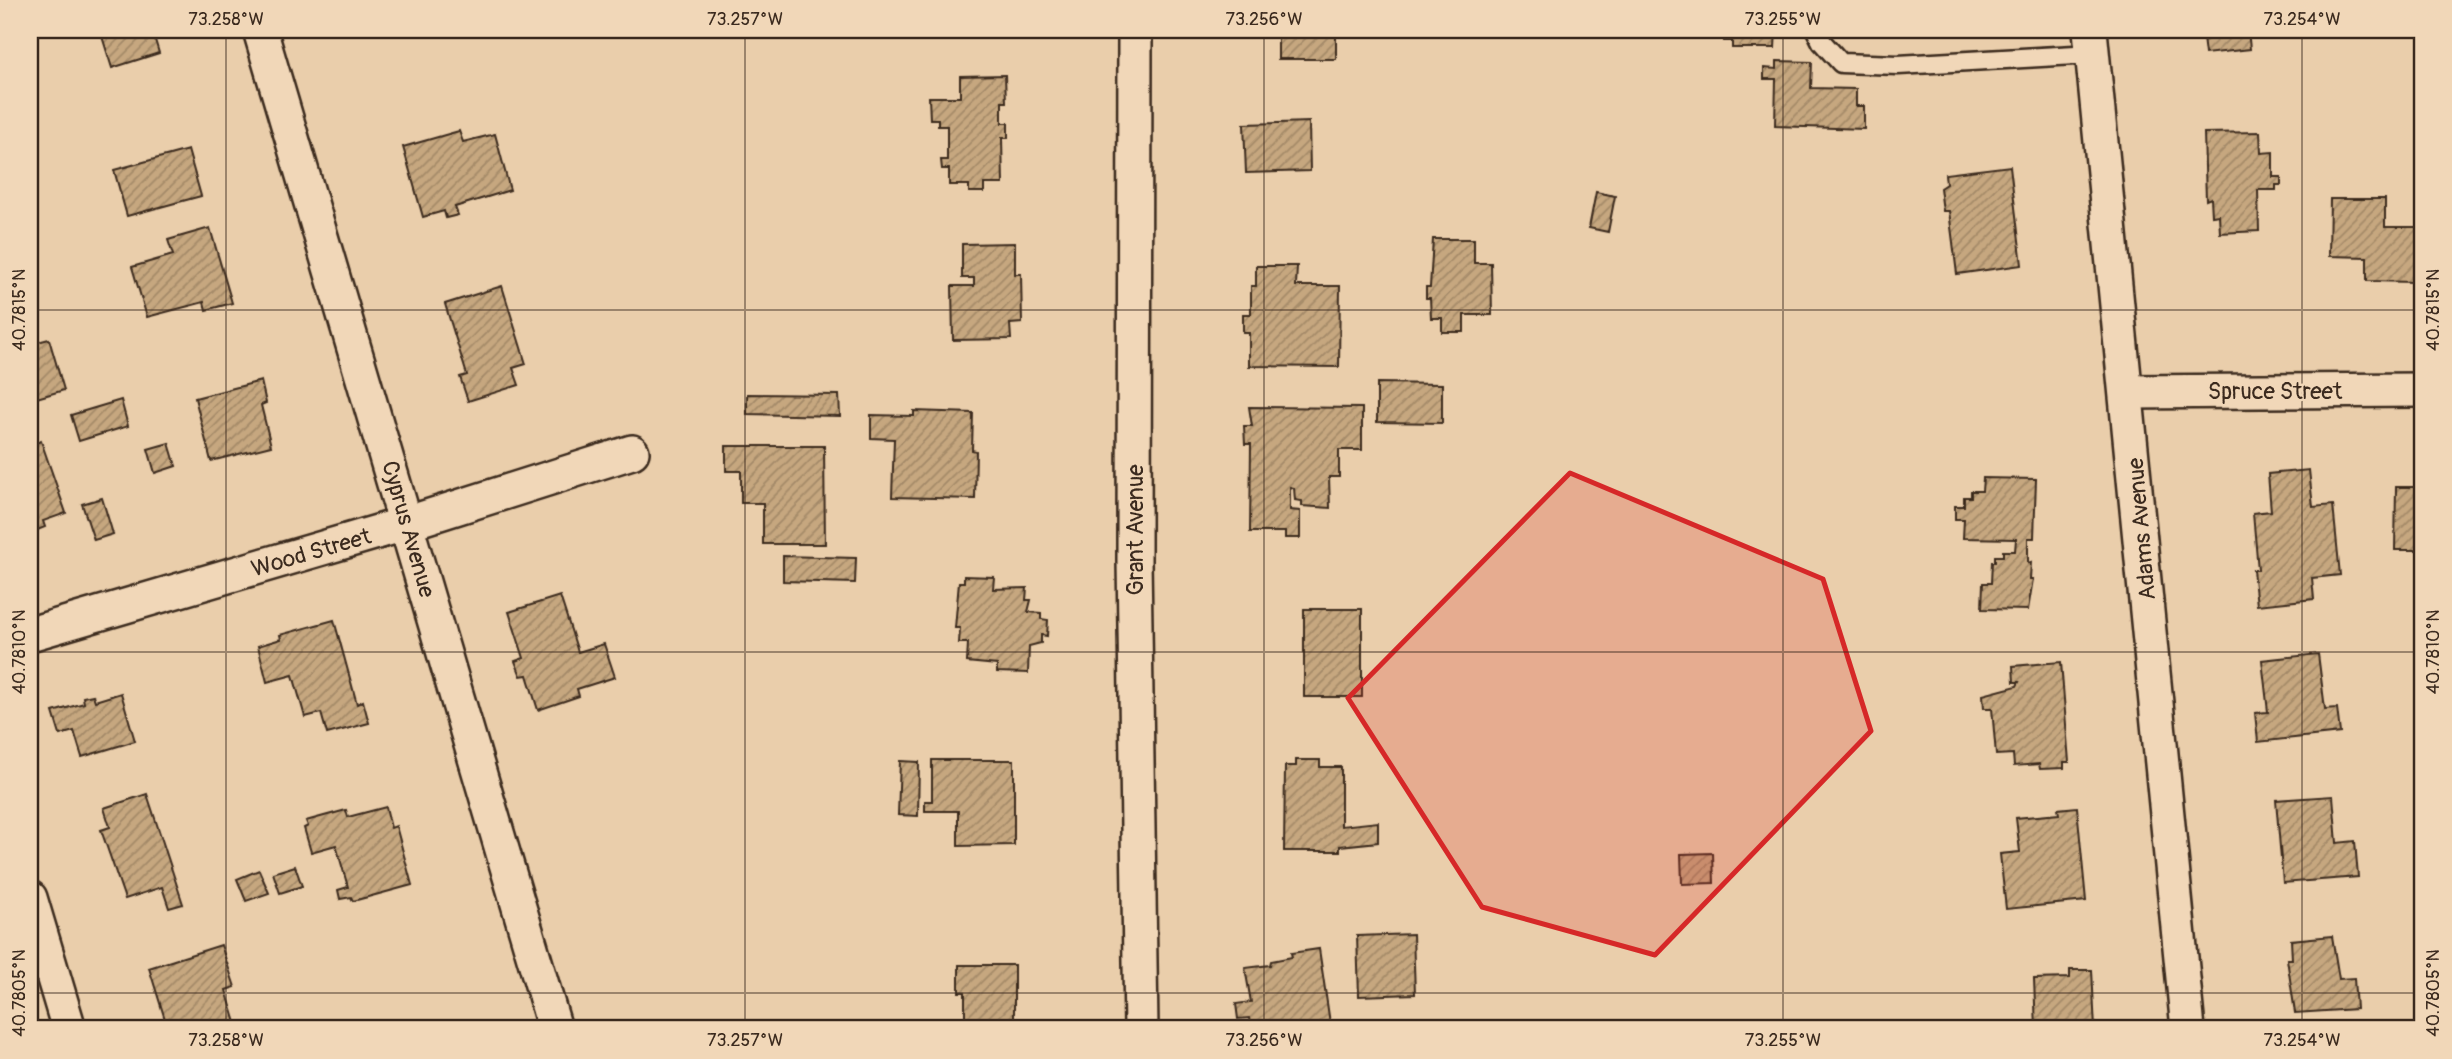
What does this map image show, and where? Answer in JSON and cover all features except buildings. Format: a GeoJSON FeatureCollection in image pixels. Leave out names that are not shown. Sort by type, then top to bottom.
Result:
{"type":"FeatureCollection","features":[{"type":"Feature","properties":{"kind":"street","name":"Cyprus Avenue"},"geometry":{"type":"LineString","coordinates":[[260,30],[408,523],[555,1029]]}},
{"type":"Feature","properties":{"kind":"street","name":"Grant Avenue"},"geometry":{"type":"LineString","coordinates":[[1135,30],[1134,559],[1141,1029]]}},
{"type":"Feature","properties":{"kind":"street","name":"Adams Avenue"},"geometry":{"type":"LineString","coordinates":[[2091,42],[2188,1029]]}},
{"type":"Feature","properties":{"kind":"street","name":"Spruce Street"},"geometry":{"type":"LineString","coordinates":[[2127,392],[2422,390]]}},
{"type":"Feature","properties":{"kind":"street","name":"Wood Street"},"geometry":{"type":"LineString","coordinates":[[30,634],[408,523],[632,452]]}},
{"type":"Feature","properties":{"kind":"street"},"geometry":{"type":"LineString","coordinates":[[30,898],[68,1029]]}},
{"type":"Feature","properties":{"kind":"lane"},"geometry":{"type":"LineString","coordinates":[[1816,30],[1822,42],[1841,63],[1898,65],[2091,42]]}},
{"type":"Feature","properties":{"kind":"highlighted area"},"geometry":{"type":"Polygon","coordinates":[[[1570,473],[1823,579],[1871,731],[1655,955],[1482,907],[1348,698],[1570,473]]]}}]}
